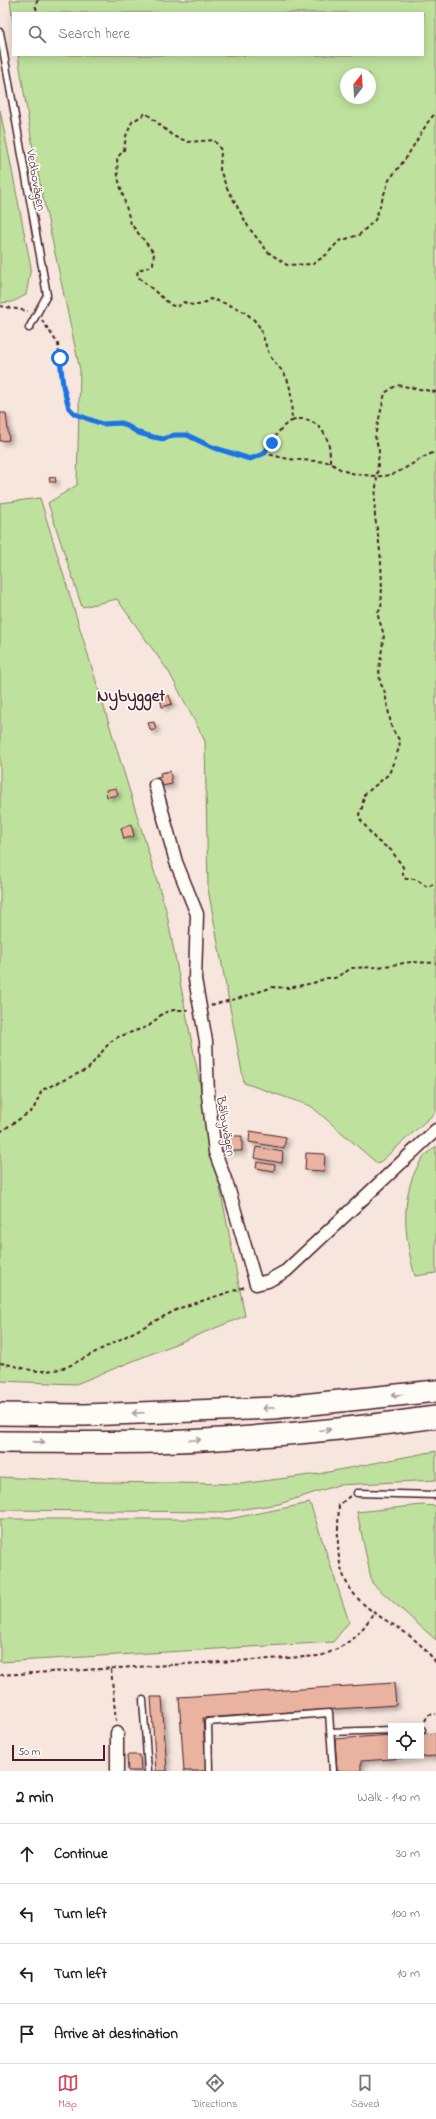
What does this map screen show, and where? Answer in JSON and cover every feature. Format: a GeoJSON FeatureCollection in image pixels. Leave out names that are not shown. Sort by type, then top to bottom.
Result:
{"type":"FeatureCollection","features":[{"type":"Feature","properties":{"kind":"highway"},"geometry":{"type":"LineString","coordinates":[[0,1414],[84,1415],[273,1408],[436,1391]]}},
{"type":"Feature","properties":{"kind":"highway"},"geometry":{"type":"LineString","coordinates":[[0,1442],[156,1442],[259,1436],[367,1427],[436,1417]]}},
{"type":"Feature","properties":{"kind":"street","name":"Bälbyvägen"},"geometry":{"type":"LineString","coordinates":[[155,785],[176,862],[197,914],[195,979],[206,1041],[208,1095],[215,1152],[228,1187],[256,1284]]}},
{"type":"Feature","properties":{"kind":"street"},"geometry":{"type":"LineString","coordinates":[[256,1284],[268,1281],[286,1272],[436,1130]]}},
{"type":"Feature","properties":{"kind":"street"},"geometry":{"type":"LineString","coordinates":[[117,1733],[117,1771]]}},
{"type":"Feature","properties":{"kind":"lane","name":"Vedbovägen"},"geometry":{"type":"LineString","coordinates":[[0,32],[47,295],[29,328]]}},
{"type":"Feature","properties":{"kind":"lane"},"geometry":{"type":"LineString","coordinates":[[357,1493],[436,1494]]}},
{"type":"Feature","properties":{"kind":"lane"},"geometry":{"type":"LineString","coordinates":[[143,1700],[148,1771]]}},
{"type":"Feature","properties":{"kind":"lane"},"geometry":{"type":"LineString","coordinates":[[209,1771],[208,1722],[329,1713],[333,1771]]}},
{"type":"Feature","properties":{"kind":"lane"},"geometry":{"type":"LineString","coordinates":[[330,1732],[388,1730]]}},
{"type":"Feature","properties":{"kind":"path"},"geometry":{"type":"LineString","coordinates":[[38,0],[35,5],[38,12]]}},
{"type":"Feature","properties":{"kind":"path"},"geometry":{"type":"LineString","coordinates":[[292,421],[291,394],[286,376],[273,362],[260,329],[252,318],[225,302],[210,299],[201,305],[194,306],[184,302],[177,307],[171,305],[137,276],[138,270],[149,267],[153,264],[154,253],[131,224],[118,178],[117,158],[124,150],[126,136],[132,122],[146,113],[173,136],[189,142],[214,140],[221,150],[220,170],[226,186],[249,228],[268,252],[287,265],[313,264],[326,255],[339,241],[359,235],[375,220],[389,180],[406,158],[428,122],[436,112]]}},
{"type":"Feature","properties":{"kind":"path"},"geometry":{"type":"LineString","coordinates":[[0,306],[37,312],[58,344],[63,386],[69,408],[75,414],[102,424],[122,423],[139,433],[164,439],[174,435],[187,435],[212,447],[250,459],[263,454],[288,459],[330,462],[345,472],[385,477],[399,472],[427,454],[436,452]]}},
{"type":"Feature","properties":{"kind":"path"},"geometry":{"type":"LineString","coordinates":[[436,392],[397,385],[385,393],[375,436],[379,451],[376,522],[383,584],[380,601],[381,609],[377,613],[384,635],[379,669],[380,683],[384,689],[392,729],[400,741],[399,748],[389,774],[364,795],[362,808],[359,814],[360,819],[376,840],[391,850],[404,867],[403,876],[406,879],[416,879],[427,887],[436,883]]}},
{"type":"Feature","properties":{"kind":"path"},"geometry":{"type":"LineString","coordinates":[[263,454],[278,431],[286,423],[299,418],[314,422],[323,430],[329,444],[330,462]]}},
{"type":"Feature","properties":{"kind":"path"},"geometry":{"type":"LineString","coordinates":[[0,1363],[37,1372],[51,1372],[67,1367],[180,1308],[256,1284]]}},
{"type":"Feature","properties":{"kind":"path"},"geometry":{"type":"LineString","coordinates":[[357,1493],[344,1499],[339,1505],[338,1559],[342,1575],[349,1589],[357,1600],[402,1630],[427,1650],[436,1663]]}},
{"type":"Feature","properties":{"kind":"path"},"geometry":{"type":"LineString","coordinates":[[0,1675],[320,1656],[333,1652],[351,1641],[361,1632],[373,1612]]}},
{"type":"Feature","properties":{"kind":"path"},"geometry":{"type":"LineString","coordinates":[[111,1668],[117,1733]]}},
{"type":"Feature","properties":{"kind":"path"},"geometry":{"type":"LineString","coordinates":[[424,1724],[428,1715],[436,1714]]}},
{"type":"Feature","properties":{"kind":"green space"},"geometry":{"type":"Polygon","coordinates":[[[10,0],[436,0],[436,1112],[378,1164],[311,1106],[244,1083],[208,889],[205,741],[169,672],[117,599],[82,607],[48,503],[77,485],[80,370],[34,155],[18,56],[424,56],[424,12],[12,12],[12,15],[10,0]]]}},
{"type":"Feature","properties":{"kind":"green space"},"geometry":{"type":"Polygon","coordinates":[[[0,110],[31,267],[26,295],[12,302],[0,303],[0,110]]]}},
{"type":"Feature","properties":{"kind":"green space"},"geometry":{"type":"Polygon","coordinates":[[[40,498],[166,910],[245,1316],[76,1384],[0,1381],[0,503],[40,498]]]}},
{"type":"Feature","properties":{"kind":"green space"},"geometry":{"type":"Polygon","coordinates":[[[436,1146],[436,1273],[415,1276],[411,1262],[407,1234],[406,1205],[413,1177],[420,1161],[436,1146]]]}},
{"type":"Feature","properties":{"kind":"green space"},"geometry":{"type":"Polygon","coordinates":[[[436,1451],[436,1480],[338,1485],[279,1504],[223,1512],[0,1510],[0,1477],[99,1482],[240,1484],[318,1474],[436,1451]]]}},
{"type":"Feature","properties":{"kind":"green space"},"geometry":{"type":"Polygon","coordinates":[[[310,1503],[349,1622],[333,1642],[0,1662],[0,1519],[229,1519],[310,1503]]]}},
{"type":"Feature","properties":{"kind":"green space"},"geometry":{"type":"Polygon","coordinates":[[[422,1505],[436,1506],[436,1640],[372,1583],[357,1512],[422,1505]]]}},
{"type":"Feature","properties":{"kind":"building"},"geometry":{"type":"Polygon","coordinates":[[[0,413],[6,413],[9,440],[0,441],[0,413]]]}},
{"type":"Feature","properties":{"kind":"building"},"geometry":{"type":"Polygon","coordinates":[[[55,477],[56,482],[50,482],[49,478],[55,477]]]}},
{"type":"Feature","properties":{"kind":"building"},"geometry":{"type":"Polygon","coordinates":[[[169,695],[172,704],[162,707],[160,697],[169,695]]]}},
{"type":"Feature","properties":{"kind":"building"},"geometry":{"type":"Polygon","coordinates":[[[154,722],[156,729],[151,731],[148,723],[154,722]]]}},
{"type":"Feature","properties":{"kind":"building"},"geometry":{"type":"Polygon","coordinates":[[[170,771],[172,784],[162,786],[162,783],[158,784],[157,778],[161,777],[160,773],[170,771]]]}},
{"type":"Feature","properties":{"kind":"building"},"geometry":{"type":"Polygon","coordinates":[[[116,788],[118,795],[107,797],[106,790],[116,788]]]}},
{"type":"Feature","properties":{"kind":"building"},"geometry":{"type":"Polygon","coordinates":[[[131,824],[134,836],[124,839],[121,828],[131,824]]]}},
{"type":"Feature","properties":{"kind":"building"},"geometry":{"type":"Polygon","coordinates":[[[250,1131],[286,1137],[284,1148],[249,1142],[250,1131]]]}},
{"type":"Feature","properties":{"kind":"building"},"geometry":{"type":"Polygon","coordinates":[[[221,1136],[242,1136],[242,1151],[221,1151],[221,1136]]]}},
{"type":"Feature","properties":{"kind":"building"},"geometry":{"type":"Polygon","coordinates":[[[256,1147],[283,1152],[282,1163],[254,1158],[256,1147]]]}},
{"type":"Feature","properties":{"kind":"building"},"geometry":{"type":"Polygon","coordinates":[[[306,1153],[325,1154],[324,1171],[305,1170],[306,1153]]]}},
{"type":"Feature","properties":{"kind":"building"},"geometry":{"type":"Polygon","coordinates":[[[257,1162],[275,1165],[274,1171],[256,1168],[257,1162]]]}},
{"type":"Feature","properties":{"kind":"building"},"geometry":{"type":"Polygon","coordinates":[[[394,1683],[396,1705],[203,1718],[206,1771],[184,1771],[179,1697],[394,1683]]]}},
{"type":"Feature","properties":{"kind":"building"},"geometry":{"type":"Polygon","coordinates":[[[151,1697],[162,1697],[167,1771],[156,1771],[151,1697]]]}},
{"type":"Feature","properties":{"kind":"building"},"geometry":{"type":"Polygon","coordinates":[[[436,1733],[436,1756],[424,1757],[424,1734],[436,1733]]]}},
{"type":"Feature","properties":{"kind":"building"},"geometry":{"type":"Polygon","coordinates":[[[388,1735],[388,1759],[391,1759],[361,1761],[361,1771],[337,1771],[335,1739],[388,1735]]]}},
{"type":"Feature","properties":{"kind":"building"},"geometry":{"type":"Polygon","coordinates":[[[127,1755],[140,1755],[141,1771],[128,1771],[127,1755]]]}},
{"type":"Feature","properties":{"kind":"district","name":"Nybygget"},"geometry":{"type":"Point","coordinates":[131,695]}},
{"type":"Feature","properties":{"kind":"route"},"geometry":{"type":"LineString","coordinates":[[60,358],[63,386],[69,408],[75,414],[102,424],[122,423],[130,426],[139,433],[153,437],[164,439],[174,435],[187,435],[212,447],[250,459],[263,454],[272,443]]}}]}
